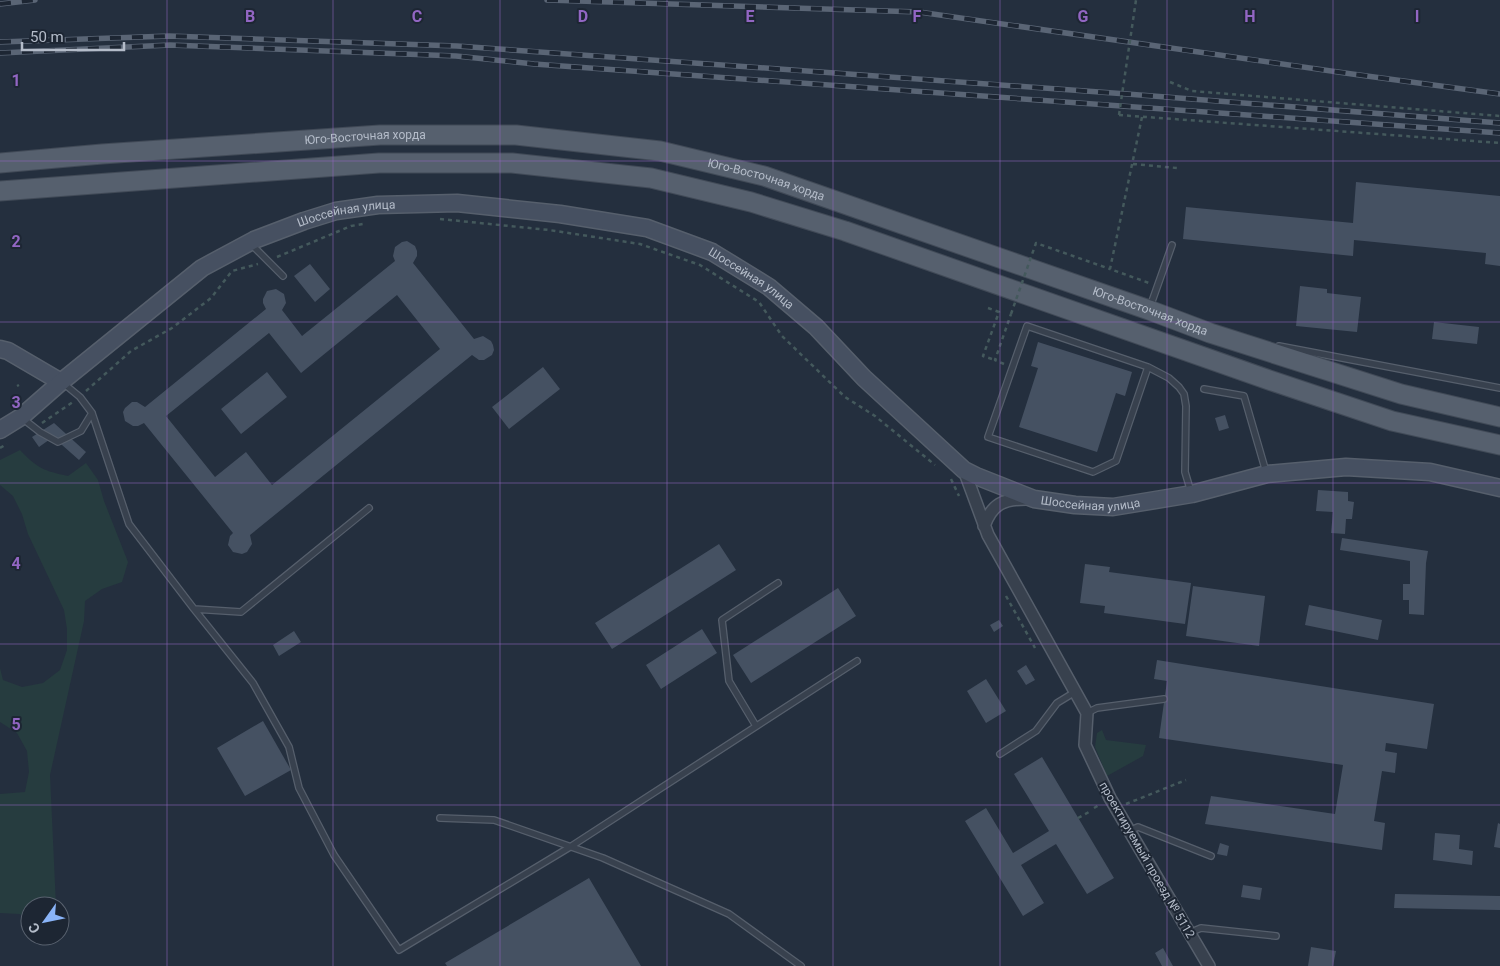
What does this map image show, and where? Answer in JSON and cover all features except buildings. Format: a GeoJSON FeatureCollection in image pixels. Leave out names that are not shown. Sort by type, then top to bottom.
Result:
{"type":"FeatureCollection","features":[{"type":"Feature","properties":{"kind":"main road","name":"Юго-Восточная хорда"},"geometry":{"type":"LineString","coordinates":[[0,163],[112,153],[380,135],[516,135],[660,151],[764,176],[1210,333],[1401,394],[1500,417]]}},
{"type":"Feature","properties":{"kind":"main road","name":"Юго-Восточная хорда"},"geometry":{"type":"LineString","coordinates":[[0,190],[379,163],[512,163],[651,178],[751,202],[845,231],[1262,378],[1392,421],[1500,445]]}},
{"type":"Feature","properties":{"kind":"main road","name":"Шоссейная улица"},"geometry":{"type":"LineString","coordinates":[[6,436],[21,417],[61,382],[202,268],[249,242],[336,211],[378,205],[457,203],[560,214],[648,228],[712,252],[769,287],[816,327],[957,474],[976,476],[1034,499],[1075,505],[1113,507],[1192,494],[1266,474],[1346,467],[1430,472],[1500,488]]}},
{"type":"Feature","properties":{"kind":"main road"},"geometry":{"type":"LineString","coordinates":[[0,349],[8,351],[61,382]]}},
{"type":"Feature","properties":{"kind":"street"},"geometry":{"type":"LineString","coordinates":[[957,474],[988,535],[1087,713]]}},
{"type":"Feature","properties":{"kind":"street"},"geometry":{"type":"LineString","coordinates":[[984,526],[988,515],[1000,503],[1013,499],[1034,499]]}},
{"type":"Feature","properties":{"kind":"street","name":"проектируемый проезд № 5112"},"geometry":{"type":"LineString","coordinates":[[1087,713],[1085,745],[1110,798],[1209,966]]}},
{"type":"Feature","properties":{"kind":"lane"},"geometry":{"type":"LineString","coordinates":[[249,242],[283,276]]}},
{"type":"Feature","properties":{"kind":"lane"},"geometry":{"type":"LineString","coordinates":[[1149,310],[1172,245]]}},
{"type":"Feature","properties":{"kind":"lane"},"geometry":{"type":"LineString","coordinates":[[1148,367],[1116,461],[1093,472],[988,436],[1027,326],[1148,367],[1170,378],[1179,387],[1184,394],[1186,406],[1185,472],[1192,494]]}},
{"type":"Feature","properties":{"kind":"lane"},"geometry":{"type":"LineString","coordinates":[[1210,333],[1500,388]]}},
{"type":"Feature","properties":{"kind":"lane"},"geometry":{"type":"LineString","coordinates":[[61,382],[80,398],[92,413],[129,524],[253,683],[289,747],[299,788],[334,855],[399,950],[570,847],[857,661]]}},
{"type":"Feature","properties":{"kind":"lane"},"geometry":{"type":"LineString","coordinates":[[1204,388],[1244,396],[1266,474]]}},
{"type":"Feature","properties":{"kind":"lane"},"geometry":{"type":"LineString","coordinates":[[21,417],[34,428],[58,442],[81,431],[92,413]]}},
{"type":"Feature","properties":{"kind":"lane"},"geometry":{"type":"LineString","coordinates":[[194,609],[242,612],[369,508]]}},
{"type":"Feature","properties":{"kind":"lane"},"geometry":{"type":"LineString","coordinates":[[756,726],[729,681],[722,620],[778,583]]}},
{"type":"Feature","properties":{"kind":"lane"},"geometry":{"type":"LineString","coordinates":[[1000,754],[1036,731],[1057,703],[1076,692]]}},
{"type":"Feature","properties":{"kind":"lane"},"geometry":{"type":"LineString","coordinates":[[1087,713],[1097,708],[1164,699]]}},
{"type":"Feature","properties":{"kind":"lane"},"geometry":{"type":"LineString","coordinates":[[440,818],[494,820],[604,858],[729,914],[801,966]]}},
{"type":"Feature","properties":{"kind":"lane"},"geometry":{"type":"LineString","coordinates":[[1129,831],[1138,827],[1211,856]]}},
{"type":"Feature","properties":{"kind":"lane"},"geometry":{"type":"LineString","coordinates":[[1190,933],[1200,928],[1276,936]]}},
{"type":"Feature","properties":{"kind":"path"},"geometry":{"type":"LineString","coordinates":[[1136,0],[1118,115],[1500,144]]}},
{"type":"Feature","properties":{"kind":"path"},"geometry":{"type":"LineString","coordinates":[[1170,82],[1192,91],[1500,116]]}},
{"type":"Feature","properties":{"kind":"path"},"geometry":{"type":"LineString","coordinates":[[1110,269],[1142,117]]}},
{"type":"Feature","properties":{"kind":"path"},"geometry":{"type":"LineString","coordinates":[[1132,164],[1178,168]]}},
{"type":"Feature","properties":{"kind":"path"},"geometry":{"type":"LineString","coordinates":[[433,219],[549,230],[640,244],[700,265],[759,302],[782,336],[845,397],[875,416],[935,465]]}},
{"type":"Feature","properties":{"kind":"path"},"geometry":{"type":"LineString","coordinates":[[34,428],[80,398],[97,380],[131,351],[172,328],[211,298],[232,271],[268,262],[351,226],[369,222]]}},
{"type":"Feature","properties":{"kind":"path"},"geometry":{"type":"LineString","coordinates":[[995,360],[1036,243],[1158,286]]}},
{"type":"Feature","properties":{"kind":"path"},"geometry":{"type":"LineString","coordinates":[[988,308],[999,312],[983,356],[1012,367]]}},
{"type":"Feature","properties":{"kind":"path"},"geometry":{"type":"LineString","coordinates":[[0,448],[6,436]]}},
{"type":"Feature","properties":{"kind":"path"},"geometry":{"type":"LineString","coordinates":[[957,474],[963,504]]}},
{"type":"Feature","properties":{"kind":"path"},"geometry":{"type":"LineString","coordinates":[[1004,590],[1011,607]]}},
{"type":"Feature","properties":{"kind":"path"},"geometry":{"type":"LineString","coordinates":[[1125,804],[1186,780]]}},
{"type":"Feature","properties":{"kind":"path"},"geometry":{"type":"LineString","coordinates":[[1094,808],[1102,803]]}},
{"type":"Feature","properties":{"kind":"path"},"geometry":{"type":"LineString","coordinates":[[1078,818],[1089,812]]}},
{"type":"Feature","properties":{"kind":"green space"},"geometry":{"type":"Polygon","coordinates":[[[20,450],[41,468],[68,476],[86,463],[98,480],[104,501],[128,562],[122,582],[102,589],[85,601],[84,621],[50,775],[56,896],[20,896],[20,914],[0,913],[0,794],[25,792],[29,772],[27,751],[17,733],[0,722],[0,668],[3,680],[22,687],[43,683],[60,670],[67,650],[67,629],[64,610],[28,534],[22,514],[13,496],[0,485],[0,460],[20,450]]]}},
{"type":"Feature","properties":{"kind":"green space"},"geometry":{"type":"Polygon","coordinates":[[[1102,730],[1106,740],[1146,745],[1143,756],[1107,776],[1095,747],[1097,733],[1102,730]]]}},
{"type":"Feature","properties":{"kind":"railway"},"geometry":{"type":"LineString","coordinates":[[0,4],[35,0]]}},
{"type":"Feature","properties":{"kind":"railway"},"geometry":{"type":"LineString","coordinates":[[547,0],[919,12],[1500,94]]}},
{"type":"Feature","properties":{"kind":"railway"},"geometry":{"type":"LineString","coordinates":[[0,42],[169,36],[457,46],[1500,123]]}},
{"type":"Feature","properties":{"kind":"railway"},"geometry":{"type":"LineString","coordinates":[[0,53],[170,45],[456,56],[534,64],[1500,133]]}}]}
